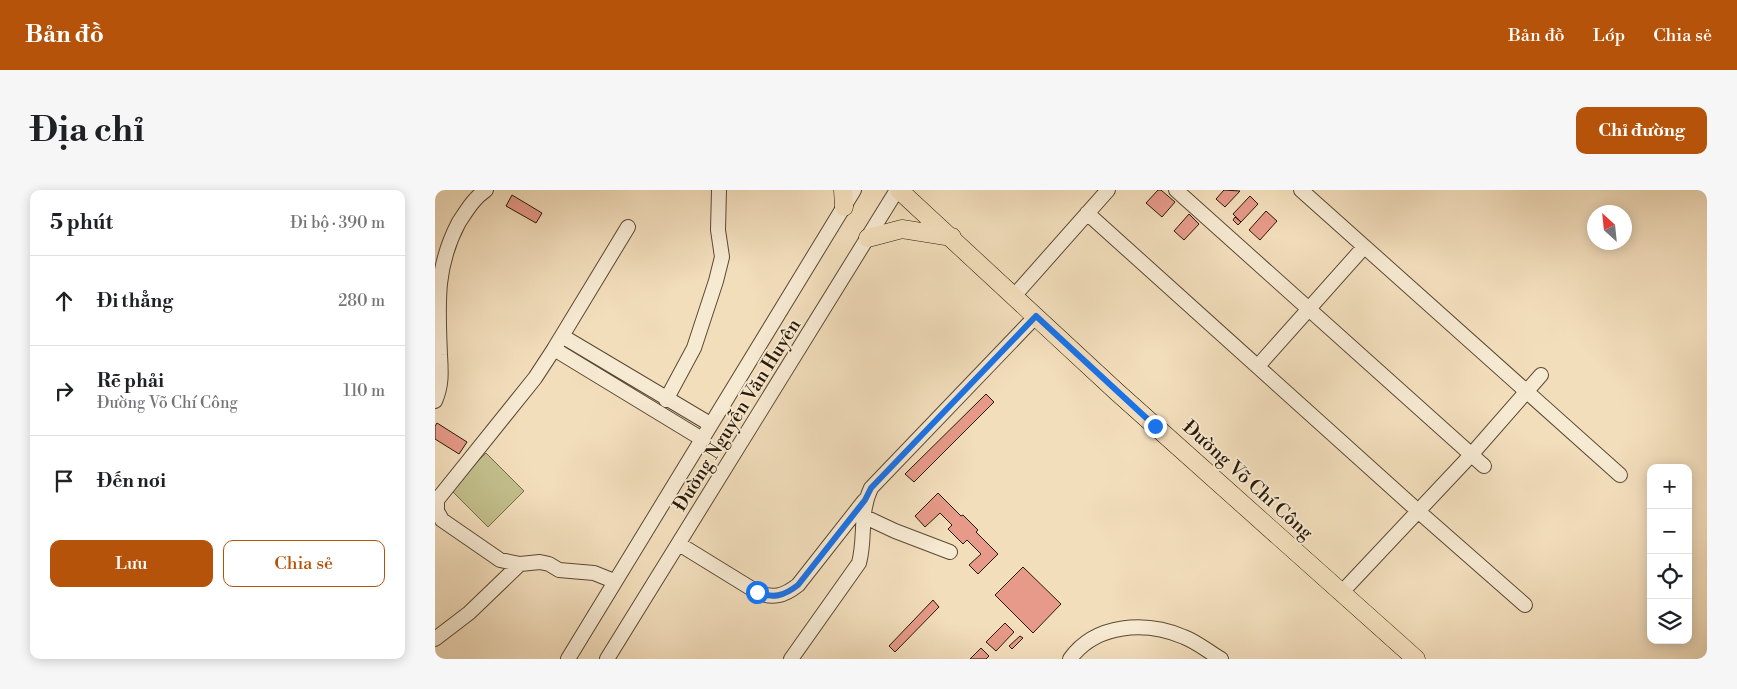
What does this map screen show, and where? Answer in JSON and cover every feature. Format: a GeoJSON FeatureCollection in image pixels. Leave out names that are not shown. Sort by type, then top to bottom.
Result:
{"type":"FeatureCollection","features":[{"type":"Feature","properties":{"kind":"main road","name":"Đường Võ Chí Công"},"geometry":{"type":"LineString","coordinates":[[898,190],[1124,398],[1416,659]]}},
{"type":"Feature","properties":{"kind":"main road"},"geometry":{"type":"LineString","coordinates":[[868,238],[902,229],[952,238]]}},
{"type":"Feature","properties":{"kind":"street"},"geometry":{"type":"LineString","coordinates":[[435,400],[439,393],[441,377],[436,290],[442,251],[449,235],[471,203],[486,190]]}},
{"type":"Feature","properties":{"kind":"street"},"geometry":{"type":"LineString","coordinates":[[666,400],[694,348],[716,281],[722,257],[718,230],[719,190]]}},
{"type":"Feature","properties":{"kind":"street","name":"Đường Nguyễn Văn Huyên"},"geometry":{"type":"LineString","coordinates":[[568,659],[702,439],[843,198],[854,190]]}},
{"type":"Feature","properties":{"kind":"street","name":"Đường Nguyễn Văn Huyên"},"geometry":{"type":"LineString","coordinates":[[607,659],[898,190]]}},
{"type":"Feature","properties":{"kind":"street"},"geometry":{"type":"LineString","coordinates":[[1014,296],[1108,190]]}},
{"type":"Feature","properties":{"kind":"street"},"geometry":{"type":"LineString","coordinates":[[1176,190],[1484,466]]}},
{"type":"Feature","properties":{"kind":"street"},"geometry":{"type":"LineString","coordinates":[[1301,190],[1620,474]]}},
{"type":"Feature","properties":{"kind":"street"},"geometry":{"type":"LineString","coordinates":[[1087,213],[1525,605]]}},
{"type":"Feature","properties":{"kind":"street"},"geometry":{"type":"LineString","coordinates":[[614,581],[594,573],[559,570],[549,564],[540,562],[520,564],[500,560],[442,520],[437,511],[437,500],[535,378],[628,226]]}},
{"type":"Feature","properties":{"kind":"street"},"geometry":{"type":"LineString","coordinates":[[1258,366],[1364,247]]}},
{"type":"Feature","properties":{"kind":"street"},"geometry":{"type":"LineString","coordinates":[[679,544],[757,592],[767,596],[778,596],[792,590],[798,585],[865,500],[871,488],[1036,316]]}},
{"type":"Feature","properties":{"kind":"street"},"geometry":{"type":"LineString","coordinates":[[562,336],[666,400],[710,424]]}},
{"type":"Feature","properties":{"kind":"street"},"geometry":{"type":"LineString","coordinates":[[554,349],[702,439]]}},
{"type":"Feature","properties":{"kind":"street"},"geometry":{"type":"LineString","coordinates":[[1342,592],[1471,455],[1541,375]]}},
{"type":"Feature","properties":{"kind":"street"},"geometry":{"type":"LineString","coordinates":[[791,659],[859,563],[862,554],[865,500]]}},
{"type":"Feature","properties":{"kind":"street"},"geometry":{"type":"LineString","coordinates":[[863,516],[895,531],[950,552]]}},
{"type":"Feature","properties":{"kind":"street"},"geometry":{"type":"LineString","coordinates":[[435,639],[469,613],[520,564]]}},
{"type":"Feature","properties":{"kind":"street"},"geometry":{"type":"LineString","coordinates":[[1071,659],[1081,646],[1110,630],[1127,627],[1147,627],[1185,637],[1221,659]]}},
{"type":"Feature","properties":{"kind":"shaded area"},"geometry":{"type":"Polygon","coordinates":[[[486,453],[524,491],[488,527],[450,489],[486,453]]]}},
{"type":"Feature","properties":{"kind":"building"},"geometry":{"type":"Polygon","coordinates":[[[1158,190],[1161,190],[1175,202],[1162,217],[1146,203],[1158,190]]]}},
{"type":"Feature","properties":{"kind":"building"},"geometry":{"type":"Polygon","coordinates":[[[1224,190],[1240,191],[1225,207],[1216,199],[1224,190]]]}},
{"type":"Feature","properties":{"kind":"building"},"geometry":{"type":"Polygon","coordinates":[[[512,195],[542,213],[536,223],[506,206],[512,195]]]}},
{"type":"Feature","properties":{"kind":"building"},"geometry":{"type":"Polygon","coordinates":[[[1250,196],[1258,204],[1241,222],[1233,214],[1250,196]]]}},
{"type":"Feature","properties":{"kind":"building"},"geometry":{"type":"Polygon","coordinates":[[[1266,211],[1277,221],[1260,240],[1249,230],[1266,211]]]}},
{"type":"Feature","properties":{"kind":"building"},"geometry":{"type":"Polygon","coordinates":[[[1189,214],[1199,224],[1184,240],[1174,231],[1189,214]]]}},
{"type":"Feature","properties":{"kind":"building"},"geometry":{"type":"Polygon","coordinates":[[[1235,217],[1241,222],[1238,225],[1233,220],[1235,217]]]}},
{"type":"Feature","properties":{"kind":"building"},"geometry":{"type":"Polygon","coordinates":[[[986,394],[994,402],[914,482],[905,474],[986,394]]]}},
{"type":"Feature","properties":{"kind":"building"},"geometry":{"type":"Polygon","coordinates":[[[437,423],[467,442],[459,454],[435,439],[435,426],[437,423]]]}},
{"type":"Feature","properties":{"kind":"building"},"geometry":{"type":"Polygon","coordinates":[[[938,493],[978,530],[976,532],[998,554],[978,574],[969,565],[981,554],[967,540],[963,544],[948,529],[952,525],[940,513],[925,527],[915,516],[938,493]]]}},
{"type":"Feature","properties":{"kind":"building"},"geometry":{"type":"Polygon","coordinates":[[[1023,567],[1061,604],[1033,633],[995,595],[1023,567]]]}},
{"type":"Feature","properties":{"kind":"building"},"geometry":{"type":"Polygon","coordinates":[[[933,600],[939,607],[895,652],[889,646],[933,600]]]}},
{"type":"Feature","properties":{"kind":"building"},"geometry":{"type":"Polygon","coordinates":[[[1005,623],[1014,632],[996,651],[986,642],[1005,623]]]}},
{"type":"Feature","properties":{"kind":"building"},"geometry":{"type":"Polygon","coordinates":[[[1020,636],[1023,638],[1012,649],[1009,646],[1020,636]]]}},
{"type":"Feature","properties":{"kind":"building"},"geometry":{"type":"Polygon","coordinates":[[[981,648],[989,656],[986,659],[970,659],[981,648]]]}},
{"type":"Feature","properties":{"kind":"route"},"geometry":{"type":"LineString","coordinates":[[757,592],[767,596],[778,596],[785,594],[798,585],[865,500],[871,488],[1036,316],[1155,426]]}}]}
